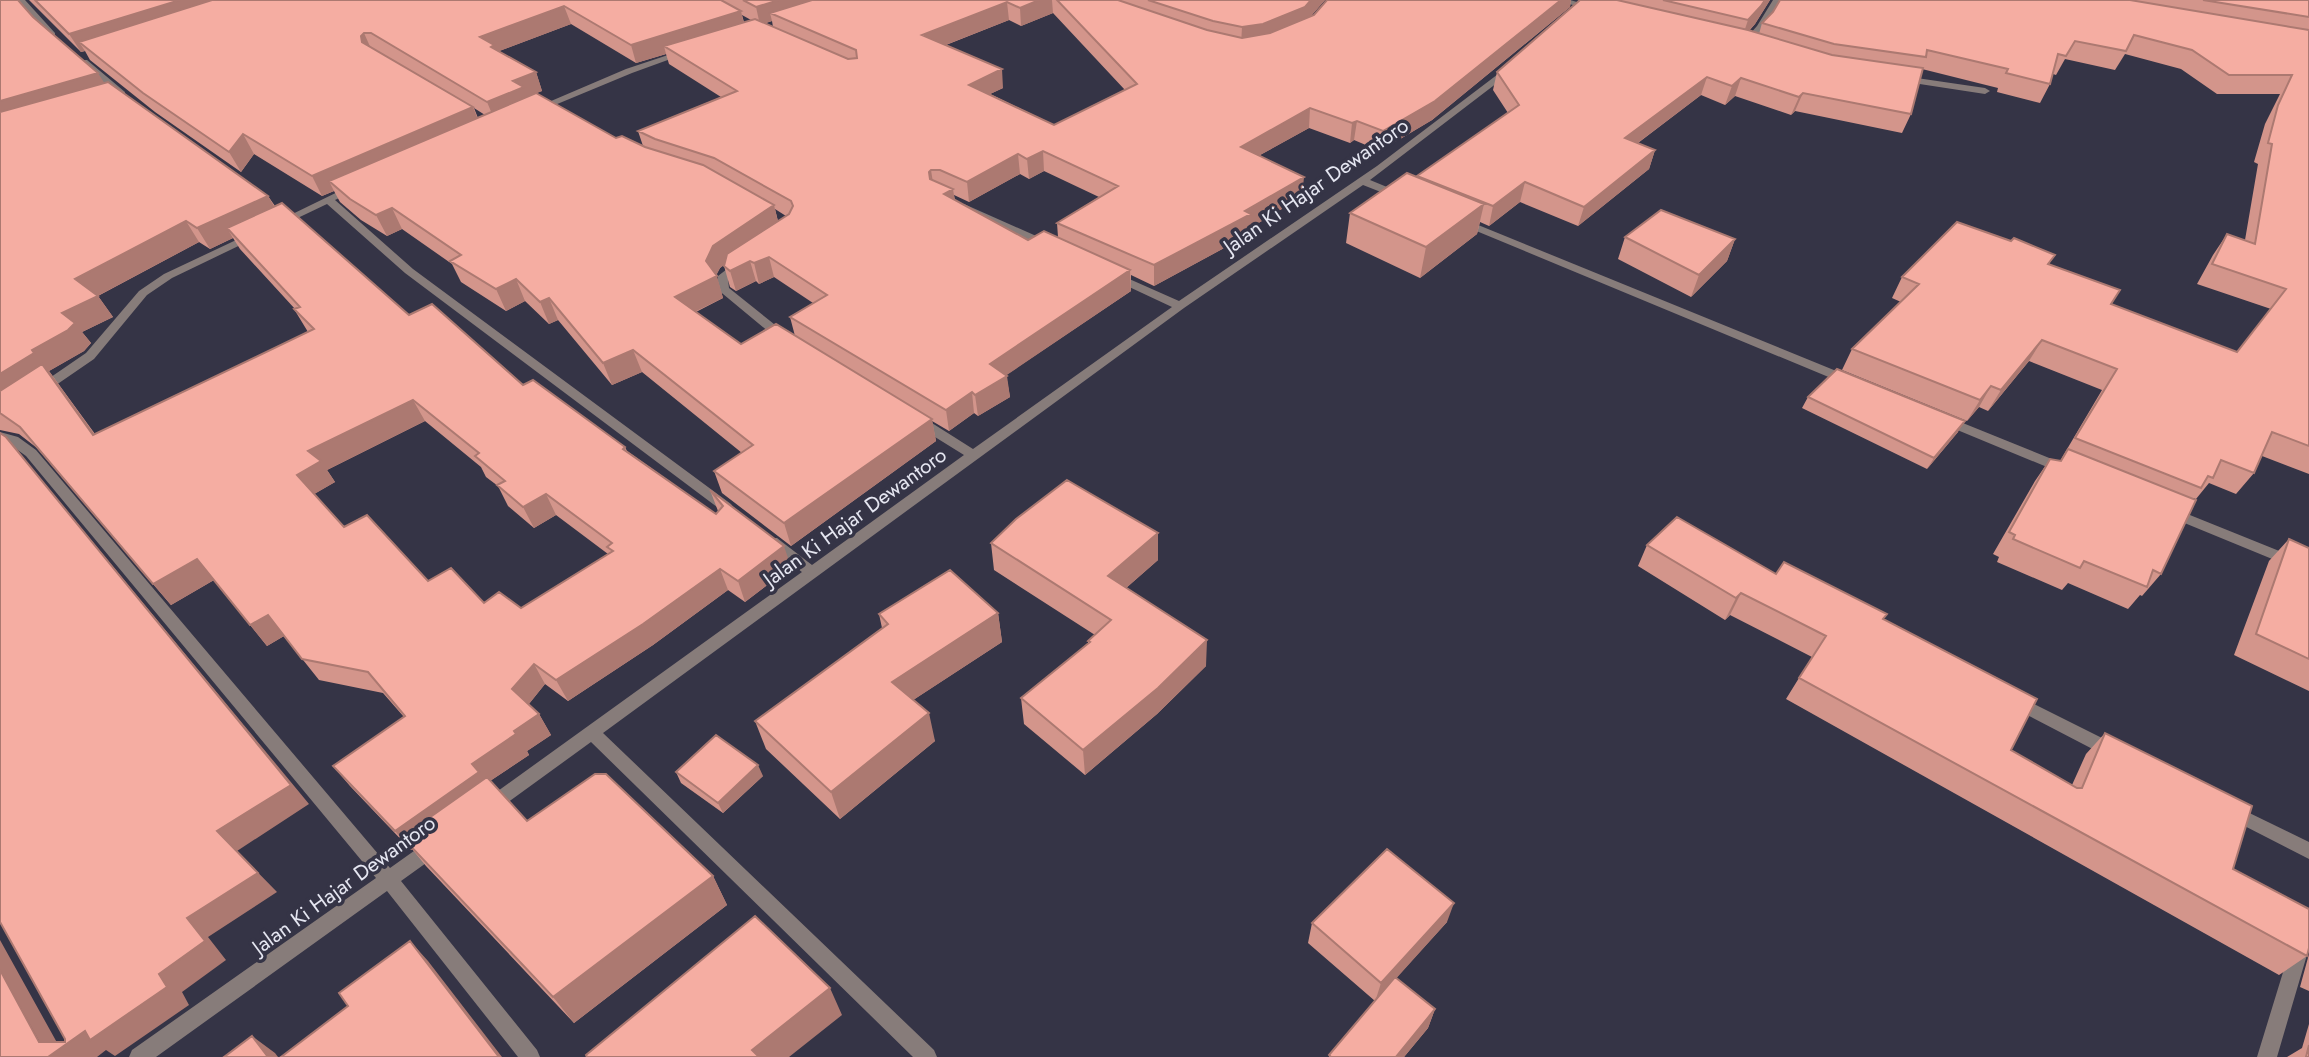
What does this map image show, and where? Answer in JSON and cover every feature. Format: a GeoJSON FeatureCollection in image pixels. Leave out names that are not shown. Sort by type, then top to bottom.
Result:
{"type":"FeatureCollection","features":[{"type":"Feature","properties":{"kind":"street"},"geometry":{"type":"LineString","coordinates":[[20,0],[59,41]]}},
{"type":"Feature","properties":{"kind":"street"},"geometry":{"type":"LineString","coordinates":[[1559,0],[1606,11]]}},
{"type":"Feature","properties":{"kind":"street"},"geometry":{"type":"LineString","coordinates":[[1733,41],[1750,46],[1777,0]]}},
{"type":"Feature","properties":{"kind":"street"},"geometry":{"type":"LineString","coordinates":[[519,117],[629,72],[695,49]]}},
{"type":"Feature","properties":{"kind":"street"},"geometry":{"type":"LineString","coordinates":[[92,54],[79,58],[126,97],[110,97]]}},
{"type":"Feature","properties":{"kind":"street","name":"Jalan Ki Hajar Dewantoro"},"geometry":{"type":"LineString","coordinates":[[479,814],[1180,306],[1363,181],[1524,58]]}},
{"type":"Feature","properties":{"kind":"street"},"geometry":{"type":"LineString","coordinates":[[1892,78],[1985,91]]}},
{"type":"Feature","properties":{"kind":"street"},"geometry":{"type":"LineString","coordinates":[[544,106],[556,113]]}},
{"type":"Feature","properties":{"kind":"street"},"geometry":{"type":"LineString","coordinates":[[1363,181],[1414,202]]}},
{"type":"Feature","properties":{"kind":"street"},"geometry":{"type":"LineString","coordinates":[[268,228],[364,183]]}},
{"type":"Feature","properties":{"kind":"street"},"geometry":{"type":"LineString","coordinates":[[328,200],[410,271],[738,516]]}},
{"type":"Feature","properties":{"kind":"street"},"geometry":{"type":"LineString","coordinates":[[950,200],[1059,250]]}},
{"type":"Feature","properties":{"kind":"street"},"geometry":{"type":"LineString","coordinates":[[282,208],[293,216]]}},
{"type":"Feature","properties":{"kind":"street"},"geometry":{"type":"LineString","coordinates":[[1452,217],[1861,386]]}},
{"type":"Feature","properties":{"kind":"street"},"geometry":{"type":"LineString","coordinates":[[32,396],[90,356],[143,293],[168,276],[256,233]]}},
{"type":"Feature","properties":{"kind":"street"},"geometry":{"type":"LineString","coordinates":[[748,256],[726,271],[720,282],[723,289],[794,344]]}},
{"type":"Feature","properties":{"kind":"street"},"geometry":{"type":"LineString","coordinates":[[1107,272],[1180,306]]}},
{"type":"Feature","properties":{"kind":"street"},"geometry":{"type":"LineString","coordinates":[[905,412],[975,456]]}},
{"type":"Feature","properties":{"kind":"street"},"geometry":{"type":"LineString","coordinates":[[1925,412],[2079,475]]}},
{"type":"Feature","properties":{"kind":"street"},"geometry":{"type":"LineString","coordinates":[[0,436],[13,440],[31,453],[389,880],[530,1057]]}},
{"type":"Feature","properties":{"kind":"street"},"geometry":{"type":"LineString","coordinates":[[2155,506],[2309,569]]}},
{"type":"Feature","properties":{"kind":"street"},"geometry":{"type":"LineString","coordinates":[[759,532],[813,573]]}},
{"type":"Feature","properties":{"kind":"street"},"geometry":{"type":"LineString","coordinates":[[1998,692],[2132,761]]}},
{"type":"Feature","properties":{"kind":"street"},"geometry":{"type":"LineString","coordinates":[[592,732],[927,1057]]}},
{"type":"Feature","properties":{"kind":"street"},"geometry":{"type":"LineString","coordinates":[[2215,803],[2309,851]]}},
{"type":"Feature","properties":{"kind":"street","name":"Jalan Ki Hajar Dewantoro"},"geometry":{"type":"LineString","coordinates":[[139,1057],[445,839]]}},
{"type":"Feature","properties":{"kind":"street"},"geometry":{"type":"LineString","coordinates":[[2267,1057],[2309,917]]}},
{"type":"Feature","properties":{"kind":"building"},"geometry":{"type":"Polygon","coordinates":[[[0,0],[18,0],[33,17],[98,73],[0,101],[0,0]]]}},
{"type":"Feature","properties":{"kind":"building"},"geometry":{"type":"Polygon","coordinates":[[[35,0],[180,0],[69,34],[35,0]]]}},
{"type":"Feature","properties":{"kind":"building"},"geometry":{"type":"Polygon","coordinates":[[[212,0],[721,0],[741,11],[631,45],[564,6],[480,37],[494,45],[491,47],[536,72],[513,81],[524,87],[487,102],[371,33],[364,33],[361,36],[362,42],[473,107],[312,176],[243,134],[229,152],[143,93],[79,42],[212,0]]]}},
{"type":"Feature","properties":{"kind":"building"},"geometry":{"type":"Polygon","coordinates":[[[743,0],[779,0],[756,7],[743,0]]]}},
{"type":"Feature","properties":{"kind":"building"},"geometry":{"type":"Polygon","coordinates":[[[812,0],[1039,0],[1020,8],[1007,2],[922,35],[1002,69],[969,85],[1054,125],[1137,84],[1057,0],[1118,0],[1207,30],[1242,38],[1270,33],[1314,15],[1327,0],[1561,0],[1435,101],[1383,131],[1310,108],[1241,147],[1304,177],[1245,211],[1251,214],[1154,265],[1057,223],[1118,186],[1043,151],[1027,159],[1018,154],[967,182],[940,170],[931,170],[930,179],[953,189],[944,194],[1028,240],[1044,231],[1130,270],[990,364],[1007,376],[975,395],[972,392],[946,410],[790,317],[827,295],[769,257],[754,263],[750,261],[730,271],[724,266],[727,254],[789,214],[793,206],[791,201],[714,158],[638,131],[737,91],[664,46],[755,19],[848,59],[857,58],[856,50],[770,13],[812,0]]]}},
{"type":"Feature","properties":{"kind":"building"},"geometry":{"type":"Polygon","coordinates":[[[1148,0],[1311,0],[1305,7],[1263,24],[1242,27],[1213,21],[1148,0]]]}},
{"type":"Feature","properties":{"kind":"building"},"geometry":{"type":"Polygon","coordinates":[[[1580,0],[1617,0],[1748,30],[1832,55],[1923,68],[1911,114],[1803,93],[1799,97],[1741,78],[1732,86],[1707,77],[1625,138],[1655,150],[1584,207],[1525,182],[1493,206],[1417,176],[1519,105],[1497,72],[1580,0]]]}},
{"type":"Feature","properties":{"kind":"building"},"geometry":{"type":"Polygon","coordinates":[[[1663,0],[1765,0],[1748,20],[1663,0]]]}},
{"type":"Feature","properties":{"kind":"building"},"geometry":{"type":"Polygon","coordinates":[[[1780,0],[2130,0],[2309,30],[2309,446],[2272,432],[2254,473],[2221,460],[2213,478],[2208,476],[2201,488],[2075,438],[2117,369],[2042,340],[2001,390],[1991,386],[1980,400],[1852,349],[1919,284],[1902,277],[1957,222],[2011,241],[2014,238],[2055,255],[2048,264],[2120,290],[2111,304],[2237,352],[2286,289],[2212,264],[2227,234],[2255,244],[2272,144],[2268,143],[2278,105],[2292,75],[2229,75],[2192,50],[2134,35],[2126,51],[2075,41],[2066,56],[2058,54],[2050,84],[2006,73],[2008,69],[1927,50],[1926,57],[1834,44],[1762,23],[1780,0]]]}},
{"type":"Feature","properties":{"kind":"building"},"geometry":{"type":"Polygon","coordinates":[[[2203,0],[2309,0],[2309,17],[2203,0]]]}},
{"type":"Feature","properties":{"kind":"building"},"geometry":{"type":"Polygon","coordinates":[[[108,82],[268,196],[197,228],[186,221],[75,279],[98,296],[62,313],[75,323],[0,374],[0,112],[108,82]]]}},
{"type":"Feature","properties":{"kind":"building"},"geometry":{"type":"Polygon","coordinates":[[[536,93],[616,138],[622,136],[645,147],[703,165],[774,205],[713,246],[706,261],[717,276],[675,297],[741,344],[776,324],[932,419],[784,523],[714,471],[753,445],[633,350],[603,363],[549,298],[540,302],[516,279],[496,289],[450,261],[461,255],[392,208],[376,215],[350,199],[329,181],[536,93]]]}},
{"type":"Feature","properties":{"kind":"building"},"geometry":{"type":"Polygon","coordinates":[[[1407,173],[1484,204],[1426,247],[1350,213],[1407,173]]]}},
{"type":"Feature","properties":{"kind":"building"},"geometry":{"type":"Polygon","coordinates":[[[282,203],[409,315],[432,304],[523,385],[533,380],[625,447],[623,449],[716,514],[723,506],[710,490],[784,546],[738,581],[720,569],[643,624],[556,680],[534,664],[512,689],[539,714],[514,731],[516,734],[472,764],[479,772],[395,831],[333,766],[405,716],[368,672],[302,659],[268,615],[250,625],[197,559],[153,584],[20,427],[0,413],[0,391],[42,364],[93,435],[314,329],[294,309],[300,307],[227,228],[282,203]],[[413,400],[308,451],[321,461],[297,475],[344,527],[367,515],[428,581],[451,568],[484,603],[499,592],[521,608],[613,551],[607,547],[612,543],[546,494],[523,507],[497,485],[505,481],[475,456],[479,453],[413,400]]]}},
{"type":"Feature","properties":{"kind":"building"},"geometry":{"type":"Polygon","coordinates":[[[1661,210],[1735,239],[1699,275],[1625,237],[1661,210]]]}},
{"type":"Feature","properties":{"kind":"building"},"geometry":{"type":"Polygon","coordinates":[[[1837,369],[1965,421],[1934,458],[1808,397],[1837,369]]]}},
{"type":"Feature","properties":{"kind":"building"},"geometry":{"type":"Polygon","coordinates":[[[0,433],[291,785],[217,831],[258,873],[187,918],[205,941],[159,974],[167,987],[90,1040],[85,1031],[48,1057],[0,1057],[0,970],[39,1042],[65,1042],[65,1039],[0,922],[0,433]]]}},
{"type":"Feature","properties":{"kind":"building"},"geometry":{"type":"Polygon","coordinates":[[[2068,449],[2196,500],[2161,574],[2153,570],[2147,587],[2084,561],[2080,568],[2013,539],[2015,535],[2009,532],[2050,459],[2061,461],[2068,449]]]}},
{"type":"Feature","properties":{"kind":"building"},"geometry":{"type":"Polygon","coordinates":[[[1067,480],[1158,533],[1108,576],[1207,640],[1158,688],[1083,750],[1021,698],[1090,642],[1088,641],[1111,620],[991,543],[1016,519],[1067,480]]]}},
{"type":"Feature","properties":{"kind":"building"},"geometry":{"type":"Polygon","coordinates":[[[1677,517],[1776,574],[1784,562],[1887,614],[1883,619],[2037,699],[2011,750],[2077,788],[2082,788],[2105,733],[2252,806],[2233,869],[2309,909],[2307,956],[1799,678],[1826,636],[1741,593],[1736,598],[1647,545],[1677,517]]]}},
{"type":"Feature","properties":{"kind":"building"},"geometry":{"type":"Polygon","coordinates":[[[2289,539],[2309,548],[2309,659],[2256,634],[2289,539]]]}},
{"type":"Feature","properties":{"kind":"building"},"geometry":{"type":"Polygon","coordinates":[[[950,570],[998,613],[892,682],[929,713],[831,792],[755,721],[888,624],[879,614],[950,570]]]}},
{"type":"Feature","properties":{"kind":"building"},"geometry":{"type":"Polygon","coordinates":[[[716,735],[758,765],[718,803],[676,772],[716,735]]]}},
{"type":"Feature","properties":{"kind":"building"},"geometry":{"type":"Polygon","coordinates":[[[595,774],[606,774],[713,876],[553,997],[402,837],[487,777],[527,821],[595,774]]]}},
{"type":"Feature","properties":{"kind":"building"},"geometry":{"type":"Polygon","coordinates":[[[1387,849],[1454,903],[1381,983],[1312,923],[1387,849]]]}},
{"type":"Feature","properties":{"kind":"building"},"geometry":{"type":"Polygon","coordinates":[[[755,916],[830,988],[752,1050],[759,1057],[587,1057],[586,1055],[755,916]]]}},
{"type":"Feature","properties":{"kind":"building"},"geometry":{"type":"Polygon","coordinates":[[[410,941],[499,1057],[281,1057],[348,1006],[339,993],[410,941]]]}},
{"type":"Feature","properties":{"kind":"building"},"geometry":{"type":"Polygon","coordinates":[[[1395,977],[1435,1009],[1396,1057],[1331,1057],[1329,1055],[1395,977]]]}},
{"type":"Feature","properties":{"kind":"building"},"geometry":{"type":"Polygon","coordinates":[[[252,1036],[268,1057],[224,1057],[252,1036]]]}}]}
